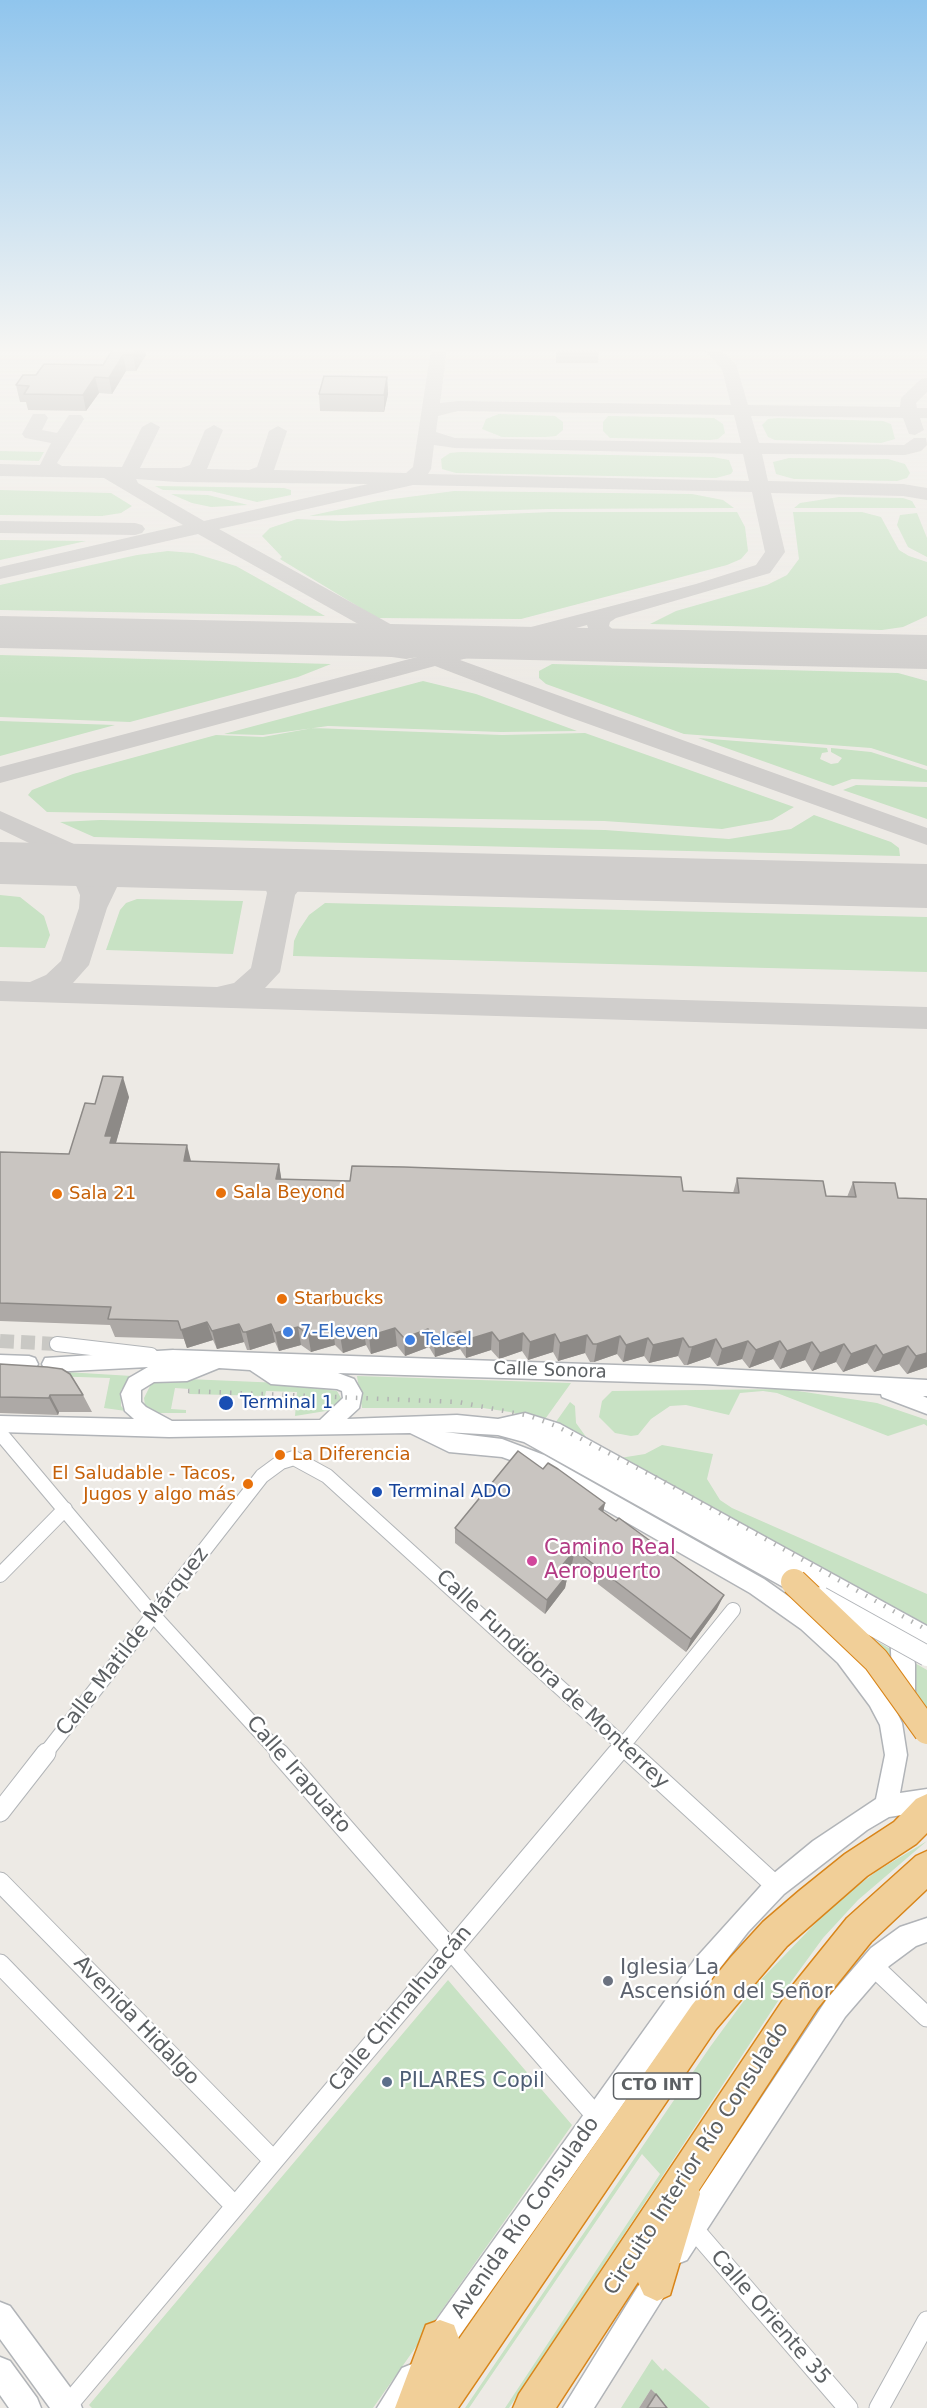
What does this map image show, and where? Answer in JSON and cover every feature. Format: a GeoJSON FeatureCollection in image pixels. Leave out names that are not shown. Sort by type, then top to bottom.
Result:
{"type":"FeatureCollection","features":[{"type":"Feature","properties":{"kind":"highway"},"geometry":{"type":"LineString","coordinates":[[794,1582],[876,1660],[927,1731]]}},
{"type":"Feature","properties":{"kind":"highway","name":"CTO INT"},"geometry":{"type":"LineString","coordinates":[[435,2408],[704,2017],[743,1969],[775,1934],[810,1902],[856,1865],[905,1833],[927,1810]]}},
{"type":"Feature","properties":{"kind":"highway","name":"Circuito Interior Río Consulado"},"geometry":{"type":"LineString","coordinates":[[533,2408],[805,1997],[835,1957],[912,1891],[927,1867]]}},
{"type":"Feature","properties":{"kind":"highway"},"geometry":{"type":"LineString","coordinates":[[657,2282],[689,2171]]}},
{"type":"Feature","properties":{"kind":"highway"},"geometry":{"type":"LineString","coordinates":[[416,2408],[440,2339]]}},
{"type":"Feature","properties":{"kind":"street"},"geometry":{"type":"LineString","coordinates":[[57,1344],[173,1358]]}},
{"type":"Feature","properties":{"kind":"street","name":"Calle Sonora"},"geometry":{"type":"LineString","coordinates":[[51,1364],[173,1358],[255,1363],[681,1375],[927,1388]]}},
{"type":"Feature","properties":{"kind":"street"},"geometry":{"type":"LineString","coordinates":[[169,1429],[135,1409],[130,1394],[135,1384],[151,1374],[187,1373],[217,1361]]}},
{"type":"Feature","properties":{"kind":"street"},"geometry":{"type":"LineString","coordinates":[[0,1363],[29,1364]]}},
{"type":"Feature","properties":{"kind":"street"},"geometry":{"type":"LineString","coordinates":[[255,1363],[271,1376],[338,1381],[348,1385],[353,1393],[352,1402],[324,1428]]}},
{"type":"Feature","properties":{"kind":"street"},"geometry":{"type":"LineString","coordinates":[[875,1386],[927,1406]]}},
{"type":"Feature","properties":{"kind":"street"},"geometry":{"type":"LineString","coordinates":[[498,1427],[525,1421],[553,1430],[927,1638]]}},
{"type":"Feature","properties":{"kind":"street"},"geometry":{"type":"LineString","coordinates":[[0,1424],[169,1429],[324,1428],[457,1423],[498,1427],[541,1442],[927,1656]]}},
{"type":"Feature","properties":{"kind":"street"},"geometry":{"type":"LineString","coordinates":[[411,1424],[449,1443],[502,1448],[537,1461],[774,1597],[827,1638],[862,1676],[886,1710],[895,1733],[896,1755]]}},
{"type":"Feature","properties":{"kind":"street","name":"Calle Irapuato"},"geometry":{"type":"LineString","coordinates":[[0,1433],[154,1616],[289,1764],[597,2117]]}},
{"type":"Feature","properties":{"kind":"street","name":"Calle Fundidora de Monterrey"},"geometry":{"type":"LineString","coordinates":[[266,1472],[281,1462],[294,1458],[311,1465],[327,1476],[776,1886]]}},
{"type":"Feature","properties":{"kind":"street","name":"Calle Matilde Márquez"},"geometry":{"type":"LineString","coordinates":[[0,1812],[266,1472]]}},
{"type":"Feature","properties":{"kind":"street"},"geometry":{"type":"LineString","coordinates":[[0,1575],[65,1509]]}},
{"type":"Feature","properties":{"kind":"street","name":"Calle Chimalhuacán"},"geometry":{"type":"LineString","coordinates":[[68,2407],[234,2206],[623,1746],[733,1610]]}},
{"type":"Feature","properties":{"kind":"street"},"geometry":{"type":"LineString","coordinates":[[886,1806],[896,1755],[904,1691],[904,1664],[897,1622]]}},
{"type":"Feature","properties":{"kind":"street","name":"Avenida Río Consulado"},"geometry":{"type":"LineString","coordinates":[[391,2408],[704,1968],[776,1886],[821,1849],[886,1806],[927,1800]]}},
{"type":"Feature","properties":{"kind":"street","name":"Avenida Hidalgo"},"geometry":{"type":"LineString","coordinates":[[0,1882],[273,2160]]}},
{"type":"Feature","properties":{"kind":"street"},"geometry":{"type":"LineString","coordinates":[[577,2408],[692,2227],[836,2008],[872,1965],[909,1936],[927,1930]]}},
{"type":"Feature","properties":{"kind":"street"},"geometry":{"type":"LineString","coordinates":[[0,1964],[234,2206]]}},
{"type":"Feature","properties":{"kind":"street"},"geometry":{"type":"LineString","coordinates":[[872,1965],[927,2017]]}},
{"type":"Feature","properties":{"kind":"street","name":"Calle Oriente 35"},"geometry":{"type":"LineString","coordinates":[[692,2227],[849,2408]]}},
{"type":"Feature","properties":{"kind":"street"},"geometry":{"type":"LineString","coordinates":[[0,2316],[68,2407]]}},
{"type":"Feature","properties":{"kind":"street"},"geometry":{"type":"LineString","coordinates":[[879,2408],[927,2321]]}},
{"type":"Feature","properties":{"kind":"street"},"geometry":{"type":"LineString","coordinates":[[0,2372],[27,2408]]}},
{"type":"Feature","properties":{"kind":"green space"},"geometry":{"type":"Polygon","coordinates":[[[441,461],[729,461],[733,471],[731,474],[716,478],[456,473],[442,469],[441,461]]]}},
{"type":"Feature","properties":{"kind":"green space"},"geometry":{"type":"Polygon","coordinates":[[[896,461],[905,464],[910,473],[907,478],[897,481],[794,479],[776,474],[773,462],[896,461]]]}},
{"type":"Feature","properties":{"kind":"green space"},"geometry":{"type":"Polygon","coordinates":[[[155,486],[284,488],[291,490],[291,495],[257,502],[211,491],[163,490],[155,486]]]}},
{"type":"Feature","properties":{"kind":"green space"},"geometry":{"type":"Polygon","coordinates":[[[0,490],[111,493],[132,506],[121,513],[102,516],[0,515],[0,490]]]}},
{"type":"Feature","properties":{"kind":"green space"},"geometry":{"type":"Polygon","coordinates":[[[454,491],[692,494],[723,500],[734,508],[548,509],[309,516],[378,501],[454,491]]]}},
{"type":"Feature","properties":{"kind":"green space"},"geometry":{"type":"Polygon","coordinates":[[[171,494],[208,495],[248,505],[211,507],[192,503],[171,494]]]}},
{"type":"Feature","properties":{"kind":"green space"},"geometry":{"type":"Polygon","coordinates":[[[839,497],[903,498],[912,501],[916,508],[794,508],[800,503],[839,497]]]}},
{"type":"Feature","properties":{"kind":"green space"},"geometry":{"type":"Polygon","coordinates":[[[551,512],[737,512],[745,527],[748,551],[741,559],[727,565],[521,619],[377,618],[280,559],[282,557],[262,536],[270,528],[297,519],[342,521],[551,512]]]}},
{"type":"Feature","properties":{"kind":"green space"},"geometry":{"type":"Polygon","coordinates":[[[793,512],[862,512],[881,517],[899,550],[927,562],[927,616],[903,627],[882,630],[650,624],[676,611],[767,585],[787,575],[799,559],[793,512]]]}},
{"type":"Feature","properties":{"kind":"green space"},"geometry":{"type":"Polygon","coordinates":[[[917,513],[927,538],[927,557],[908,547],[897,525],[900,515],[917,513]]]}},
{"type":"Feature","properties":{"kind":"green space"},"geometry":{"type":"Polygon","coordinates":[[[0,540],[86,541],[0,560],[0,540]]]}},
{"type":"Feature","properties":{"kind":"green space"},"geometry":{"type":"Polygon","coordinates":[[[168,551],[193,553],[236,566],[325,616],[0,610],[0,585],[137,555],[168,551]]]}},
{"type":"Feature","properties":{"kind":"green space"},"geometry":{"type":"Polygon","coordinates":[[[0,655],[331,664],[298,677],[130,722],[0,717],[0,655]]]}},
{"type":"Feature","properties":{"kind":"green space"},"geometry":{"type":"Polygon","coordinates":[[[552,664],[898,673],[927,681],[927,766],[871,748],[684,734],[546,684],[539,678],[539,671],[552,664]]]}},
{"type":"Feature","properties":{"kind":"green space"},"geometry":{"type":"Polygon","coordinates":[[[423,681],[476,694],[577,731],[501,732],[328,726],[263,735],[224,734],[423,681]]]}},
{"type":"Feature","properties":{"kind":"green space"},"geometry":{"type":"Polygon","coordinates":[[[0,721],[115,725],[0,756],[0,721]]]}},
{"type":"Feature","properties":{"kind":"green space"},"geometry":{"type":"Polygon","coordinates":[[[313,728],[502,735],[585,733],[794,807],[772,820],[722,829],[604,821],[47,812],[28,795],[32,790],[73,774],[216,735],[263,737],[313,728]]]}},
{"type":"Feature","properties":{"kind":"green space"},"geometry":{"type":"Polygon","coordinates":[[[698,738],[827,748],[828,752],[822,753],[820,759],[831,764],[838,763],[842,758],[831,752],[831,748],[871,752],[927,770],[927,782],[852,779],[833,786],[698,738]]]}},
{"type":"Feature","properties":{"kind":"green space"},"geometry":{"type":"Polygon","coordinates":[[[856,785],[927,787],[927,819],[843,790],[856,785]]]}},
{"type":"Feature","properties":{"kind":"green space"},"geometry":{"type":"Polygon","coordinates":[[[814,815],[891,842],[899,848],[900,856],[94,837],[60,822],[100,820],[605,830],[729,839],[791,829],[814,815]]]}},
{"type":"Feature","properties":{"kind":"green space"},"geometry":{"type":"Polygon","coordinates":[[[0,895],[20,897],[44,916],[50,935],[45,948],[0,947],[0,895]]]}},
{"type":"Feature","properties":{"kind":"green space"},"geometry":{"type":"Polygon","coordinates":[[[137,899],[243,901],[233,954],[106,950],[120,910],[126,903],[137,899]]]}},
{"type":"Feature","properties":{"kind":"green space"},"geometry":{"type":"Polygon","coordinates":[[[325,903],[927,917],[927,972],[293,956],[294,941],[299,930],[309,915],[325,903]]]}},
{"type":"Feature","properties":{"kind":"green space"},"geometry":{"type":"Polygon","coordinates":[[[49,1371],[132,1376],[121,1390],[121,1406],[126,1411],[104,1408],[110,1378],[47,1376],[49,1371]]]}},
{"type":"Feature","properties":{"kind":"green space"},"geometry":{"type":"Polygon","coordinates":[[[357,1376],[571,1383],[543,1422],[510,1412],[483,1408],[362,1408],[357,1376]]]}},
{"type":"Feature","properties":{"kind":"green space"},"geometry":{"type":"Polygon","coordinates":[[[164,1378],[281,1383],[337,1391],[341,1398],[340,1404],[332,1410],[295,1416],[297,1392],[266,1391],[265,1396],[189,1394],[190,1389],[175,1388],[171,1409],[186,1410],[186,1413],[157,1413],[145,1406],[144,1398],[151,1384],[164,1378]]]}},
{"type":"Feature","properties":{"kind":"green space"},"geometry":{"type":"Polygon","coordinates":[[[785,1389],[877,1403],[927,1420],[927,1426],[924,1424],[888,1436],[777,1393],[763,1391],[740,1393],[729,1415],[686,1405],[670,1406],[651,1419],[638,1435],[615,1433],[599,1417],[602,1401],[612,1391],[785,1389]]]}},
{"type":"Feature","properties":{"kind":"green space"},"geometry":{"type":"Polygon","coordinates":[[[570,1402],[575,1406],[576,1423],[589,1441],[553,1426],[570,1402]]]}},
{"type":"Feature","properties":{"kind":"green space"},"geometry":{"type":"Polygon","coordinates":[[[662,1445],[713,1454],[707,1479],[720,1500],[732,1508],[927,1594],[927,1632],[620,1458],[645,1454],[662,1445]]]}},
{"type":"Feature","properties":{"kind":"green space"},"geometry":{"type":"Polygon","coordinates":[[[873,1639],[927,1670],[927,1712],[873,1639]]]}},
{"type":"Feature","properties":{"kind":"green space"},"geometry":{"type":"Polygon","coordinates":[[[927,1841],[858,1900],[823,1938],[788,1986],[509,2408],[505,2408],[660,2174],[642,2154],[469,2408],[465,2408],[710,2047],[754,1987],[834,1904],[877,1871],[927,1841]]]}},
{"type":"Feature","properties":{"kind":"green space"},"geometry":{"type":"Polygon","coordinates":[[[448,1980],[572,2125],[373,2408],[92,2408],[89,2405],[448,1980]]]}},
{"type":"Feature","properties":{"kind":"green space"},"geometry":{"type":"Polygon","coordinates":[[[652,2359],[663,2371],[665,2368],[710,2408],[667,2408],[651,2389],[639,2408],[621,2408],[652,2359]]]}},
{"type":"Feature","properties":{"kind":"building","name":"Terminal 1"},"geometry":{"type":"Polygon","coordinates":[[[103,1076],[123,1077],[105,1136],[112,1136],[110,1143],[187,1145],[184,1161],[279,1164],[276,1179],[350,1181],[352,1166],[404,1167],[681,1177],[683,1191],[739,1193],[737,1178],[823,1181],[826,1196],[856,1197],[853,1182],[895,1183],[898,1198],[927,1199],[927,1353],[916,1356],[908,1346],[883,1355],[876,1345],[851,1354],[844,1344],[820,1353],[812,1342],[787,1351],[780,1341],[756,1350],[748,1341],[722,1349],[716,1339],[689,1347],[683,1338],[653,1345],[648,1338],[626,1345],[620,1336],[593,1344],[587,1335],[560,1343],[555,1334],[530,1342],[523,1333],[499,1341],[492,1332],[466,1340],[460,1331],[434,1339],[428,1329],[404,1338],[395,1328],[369,1336],[363,1327],[340,1335],[333,1326],[308,1334],[298,1327],[275,1333],[271,1324],[246,1332],[243,1332],[239,1324],[212,1331],[207,1322],[181,1330],[178,1321],[108,1319],[111,1307],[0,1303],[0,1152],[69,1154],[85,1103],[95,1104],[103,1076]]]}},
{"type":"Feature","properties":{"kind":"building"},"geometry":{"type":"Polygon","coordinates":[[[0,1364],[62,1369],[70,1374],[83,1395],[50,1395],[49,1398],[0,1397],[0,1364]]]}},
{"type":"Feature","properties":{"kind":"building","name":"Camino Real Aeropuerto"},"geometry":{"type":"Polygon","coordinates":[[[518,1451],[543,1469],[548,1463],[558,1469],[605,1503],[599,1509],[616,1521],[619,1518],[724,1595],[691,1639],[575,1550],[560,1568],[568,1574],[547,1600],[455,1528],[518,1451]]]}},
{"type":"Feature","properties":{"kind":"building"},"geometry":{"type":"Polygon","coordinates":[[[656,2394],[667,2408],[647,2408],[656,2394]]]}},
{"type":"Feature","properties":{"kind":"taxiway"},"geometry":{"type":"LineString","coordinates":[[49,461],[50,468],[59,471]]}},
{"type":"Feature","properties":{"kind":"taxiway"},"geometry":{"type":"LineString","coordinates":[[129,473],[134,461]]}},
{"type":"Feature","properties":{"kind":"taxiway"},"geometry":{"type":"LineString","coordinates":[[183,474],[198,469],[201,461]]}},
{"type":"Feature","properties":{"kind":"taxiway"},"geometry":{"type":"LineString","coordinates":[[251,476],[265,470],[268,461]]}},
{"type":"Feature","properties":{"kind":"taxiway"},"geometry":{"type":"LineString","coordinates":[[411,479],[422,469],[423,461]]}},
{"type":"Feature","properties":{"kind":"taxiway"},"geometry":{"type":"LineString","coordinates":[[754,461],[760,487]]}},
{"type":"Feature","properties":{"kind":"taxiway"},"geometry":{"type":"LineString","coordinates":[[0,470],[129,473]]}},
{"type":"Feature","properties":{"kind":"taxiway"},"geometry":{"type":"LineString","coordinates":[[129,473],[183,474]]}},
{"type":"Feature","properties":{"kind":"taxiway"},"geometry":{"type":"LineString","coordinates":[[129,473],[126,478],[130,486]]}},
{"type":"Feature","properties":{"kind":"taxiway"},"geometry":{"type":"LineString","coordinates":[[177,476],[183,474]]}},
{"type":"Feature","properties":{"kind":"taxiway"},"geometry":{"type":"LineString","coordinates":[[183,474],[251,476]]}},
{"type":"Feature","properties":{"kind":"taxiway"},"geometry":{"type":"LineString","coordinates":[[112,476],[201,527]]}},
{"type":"Feature","properties":{"kind":"taxiway"},"geometry":{"type":"LineString","coordinates":[[251,476],[411,479]]}},
{"type":"Feature","properties":{"kind":"taxiway"},"geometry":{"type":"LineString","coordinates":[[201,527],[411,479]]}},
{"type":"Feature","properties":{"kind":"taxiway"},"geometry":{"type":"LineString","coordinates":[[411,479],[760,487]]}},
{"type":"Feature","properties":{"kind":"taxiway"},"geometry":{"type":"LineString","coordinates":[[608,613],[763,569],[775,552],[760,487]]}},
{"type":"Feature","properties":{"kind":"taxiway"},"geometry":{"type":"LineString","coordinates":[[760,487],[903,490],[927,494]]}},
{"type":"Feature","properties":{"kind":"taxiway"},"geometry":{"type":"LineString","coordinates":[[0,527],[135,529]]}},
{"type":"Feature","properties":{"kind":"taxiway"},"geometry":{"type":"LineString","coordinates":[[0,573],[201,527]]}},
{"type":"Feature","properties":{"kind":"taxiway"},"geometry":{"type":"LineString","coordinates":[[201,527],[437,659]]}},
{"type":"Feature","properties":{"kind":"taxiway"},"geometry":{"type":"LineString","coordinates":[[437,659],[608,613]]}},
{"type":"Feature","properties":{"kind":"taxiway"},"geometry":{"type":"LineString","coordinates":[[608,613],[599,620],[598,628],[610,639],[630,646]]}},
{"type":"Feature","properties":{"kind":"taxiway"},"geometry":{"type":"LineString","coordinates":[[308,639],[406,652]]}},
{"type":"Feature","properties":{"kind":"taxiway"},"geometry":{"type":"LineString","coordinates":[[882,651],[927,648]]}},
{"type":"Feature","properties":{"kind":"taxiway"},"geometry":{"type":"LineString","coordinates":[[0,775],[437,659]]}},
{"type":"Feature","properties":{"kind":"taxiway"},"geometry":{"type":"LineString","coordinates":[[437,659],[574,711],[927,837]]}},
{"type":"Feature","properties":{"kind":"taxiway"},"geometry":{"type":"LineString","coordinates":[[0,819],[65,850],[82,868],[94,895],[93,908]]}},
{"type":"Feature","properties":{"kind":"taxiway"},"geometry":{"type":"LineString","coordinates":[[93,908],[107,880],[120,870],[136,866]]}},
{"type":"Feature","properties":{"kind":"taxiway"},"geometry":{"type":"LineString","coordinates":[[256,870],[276,880],[281,893]]}},
{"type":"Feature","properties":{"kind":"taxiway"},"geometry":{"type":"LineString","coordinates":[[281,893],[294,878],[313,871]]}},
{"type":"Feature","properties":{"kind":"taxiway"},"geometry":{"type":"LineString","coordinates":[[913,886],[927,884]]}},
{"type":"Feature","properties":{"kind":"taxiway"},"geometry":{"type":"LineString","coordinates":[[222,996],[244,991],[265,972],[281,893]]}},
{"type":"Feature","properties":{"kind":"taxiway"},"geometry":{"type":"LineString","coordinates":[[34,992],[56,982],[74,965],[93,908]]}},
{"type":"Feature","properties":{"kind":"taxiway"},"geometry":{"type":"LineString","coordinates":[[0,991],[34,992]]}},
{"type":"Feature","properties":{"kind":"taxiway"},"geometry":{"type":"LineString","coordinates":[[34,992],[927,1018]]}},
{"type":"Feature","properties":{"kind":"runway"},"geometry":{"type":"LineString","coordinates":[[0,632],[927,652]]}},
{"type":"Feature","properties":{"kind":"runway"},"geometry":{"type":"LineString","coordinates":[[0,863],[927,886]]}},
{"type":"Feature","properties":{"kind":"tunnel"},"geometry":{"type":"LineString","coordinates":[[0,1341],[57,1344]]}},
{"type":"Feature","properties":{"kind":"railway"},"geometry":{"type":"LineString","coordinates":[[188,1391],[458,1402],[530,1416],[556,1426],[661,1480],[927,1630]]}},
{"type":"Feature","properties":{"kind":"place","name":"Sala Beyond"},"geometry":{"type":"Point","coordinates":[221,1193]}},
{"type":"Feature","properties":{"kind":"place","name":"Sala 21"},"geometry":{"type":"Point","coordinates":[57,1194]}},
{"type":"Feature","properties":{"kind":"place","name":"Starbucks"},"geometry":{"type":"Point","coordinates":[282,1299]}},
{"type":"Feature","properties":{"kind":"place","name":"7-Eleven"},"geometry":{"type":"Point","coordinates":[288,1332]}},
{"type":"Feature","properties":{"kind":"place","name":"Telcel"},"geometry":{"type":"Point","coordinates":[410,1340]}},
{"type":"Feature","properties":{"kind":"place","name":"Terminal 1"},"geometry":{"type":"Point","coordinates":[226,1403]}},
{"type":"Feature","properties":{"kind":"place","name":"La Diferencia"},"geometry":{"type":"Point","coordinates":[280,1455]}},
{"type":"Feature","properties":{"kind":"place","name":"El Saludable - Tacos, Jugos y algo más"},"geometry":{"type":"Point","coordinates":[248,1484]}},
{"type":"Feature","properties":{"kind":"place","name":"Terminal ADO"},"geometry":{"type":"Point","coordinates":[377,1492]}},
{"type":"Feature","properties":{"kind":"place","name":"Camino Real Aeropuerto"},"geometry":{"type":"Point","coordinates":[532,1561]}},
{"type":"Feature","properties":{"kind":"place","name":"Iglesia La Ascensión del Señor"},"geometry":{"type":"Point","coordinates":[608,1981]}},
{"type":"Feature","properties":{"kind":"place","name":"PILARES Copil"},"geometry":{"type":"Point","coordinates":[387,2082]}}]}
